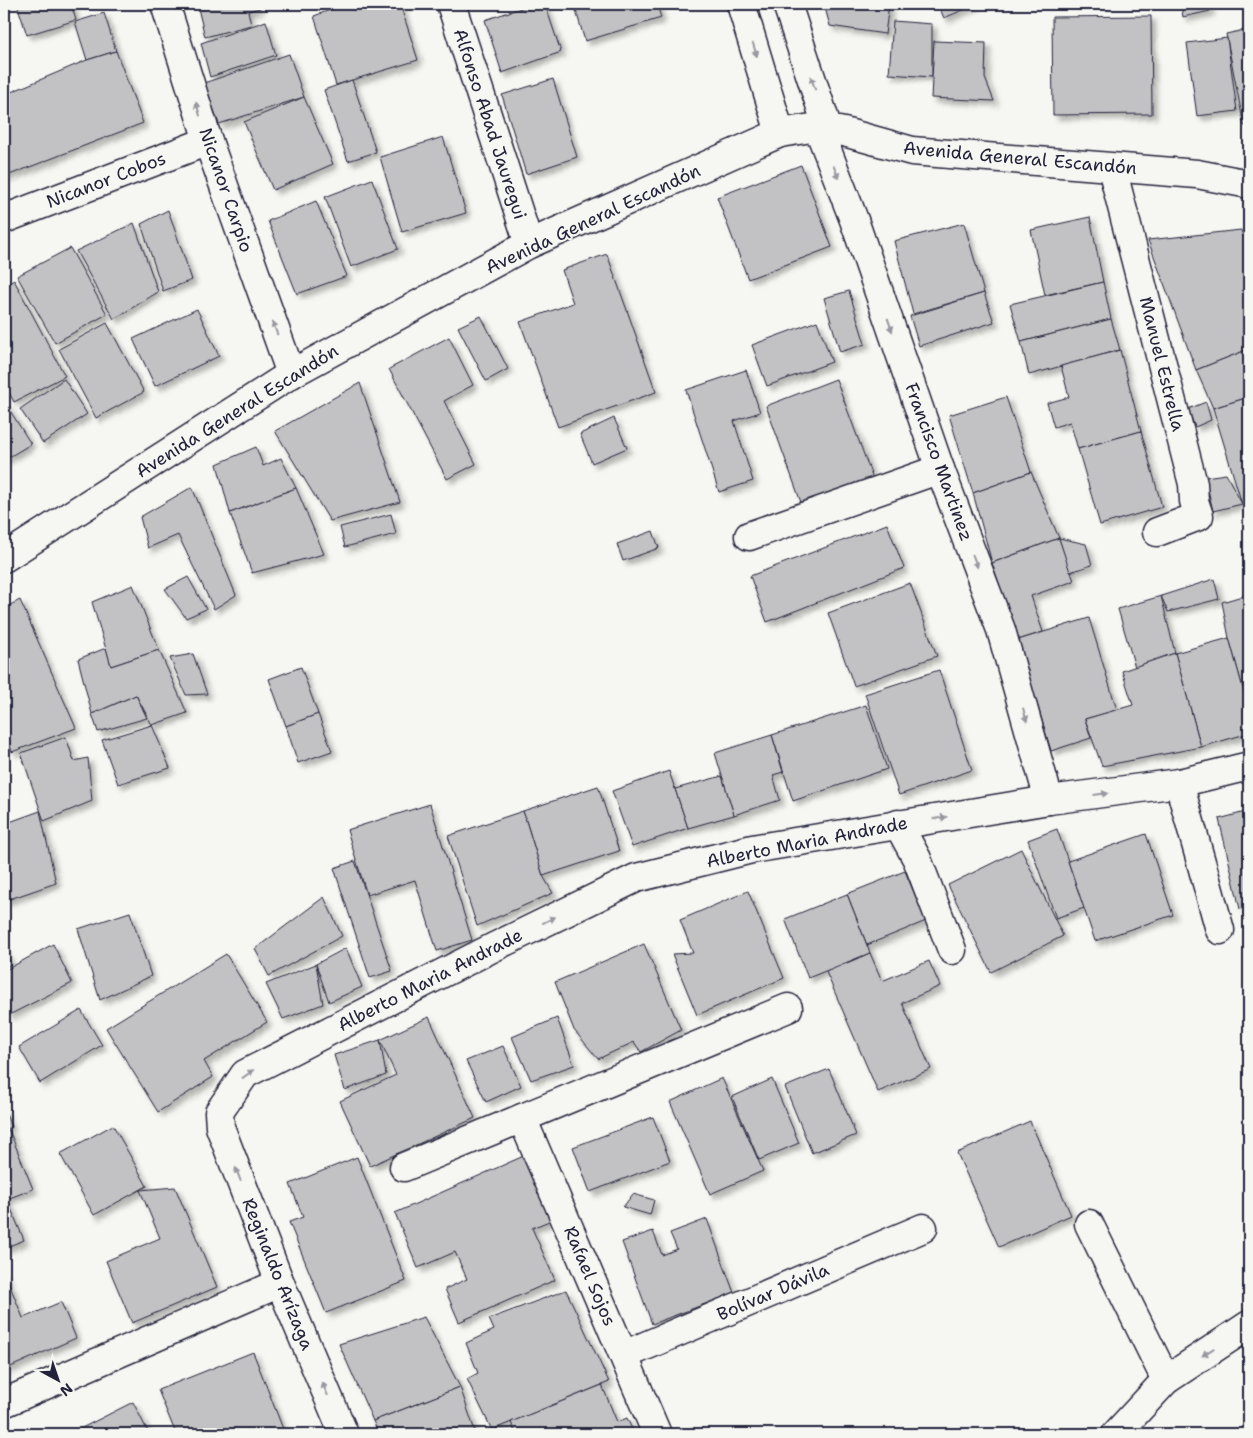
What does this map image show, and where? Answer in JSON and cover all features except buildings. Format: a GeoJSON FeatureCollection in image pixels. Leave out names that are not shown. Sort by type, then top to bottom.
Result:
{"type":"FeatureCollection","features":[{"type":"Feature","properties":{"kind":"street","name":"Nicanor Carpio"},"geometry":{"type":"LineString","coordinates":[[165,4],[208,141],[291,374]]}},
{"type":"Feature","properties":{"kind":"street","name":"Alfonso Abad Jauregui"},"geometry":{"type":"LineString","coordinates":[[451,4],[529,244]]}},
{"type":"Feature","properties":{"kind":"street"},"geometry":{"type":"LineString","coordinates":[[741,4],[780,133]]}},
{"type":"Feature","properties":{"kind":"street","name":"Francisco Martinez"},"geometry":{"type":"LineString","coordinates":[[787,4],[823,128],[854,220],[940,469],[1001,630],[1049,800]]}},
{"type":"Feature","properties":{"kind":"street","name":"Avenida General Escandón"},"geometry":{"type":"LineString","coordinates":[[4,558],[291,374],[529,244],[780,133],[823,128],[912,151],[1197,174],[1249,184]]}},
{"type":"Feature","properties":{"kind":"street","name":"Nicanor Cobos"},"geometry":{"type":"LineString","coordinates":[[4,219],[208,141]]}},
{"type":"Feature","properties":{"kind":"street","name":"Manuel Estrella"},"geometry":{"type":"LineString","coordinates":[[1112,168],[1199,516],[1157,532]]}},
{"type":"Feature","properties":{"kind":"street"},"geometry":{"type":"LineString","coordinates":[[749,536],[940,469]]}},
{"type":"Feature","properties":{"kind":"street","name":"Alberto Maria Andrade"},"geometry":{"type":"LineString","coordinates":[[220,1112],[245,1074],[494,947],[636,878],[752,849],[1049,800],[1179,783],[1249,766]]}},
{"type":"Feature","properties":{"kind":"street"},"geometry":{"type":"LineString","coordinates":[[1179,783],[1220,930]]}},
{"type":"Feature","properties":{"kind":"street"},"geometry":{"type":"LineString","coordinates":[[898,824],[918,859],[952,950]]}},
{"type":"Feature","properties":{"kind":"street"},"geometry":{"type":"LineString","coordinates":[[404,1167],[788,1008]]}},
{"type":"Feature","properties":{"kind":"street","name":"Reginaldo Arízaga"},"geometry":{"type":"LineString","coordinates":[[220,1112],[220,1127],[280,1283],[344,1434]]}},
{"type":"Feature","properties":{"kind":"street","name":"Rafael Sojos"},"geometry":{"type":"LineString","coordinates":[[522,1118],[658,1434]]}},
{"type":"Feature","properties":{"kind":"street"},"geometry":{"type":"LineString","coordinates":[[1089,1224],[1166,1380]]}},
{"type":"Feature","properties":{"kind":"street","name":"Bolívar Dávila"},"geometry":{"type":"LineString","coordinates":[[624,1355],[923,1228]]}},
{"type":"Feature","properties":{"kind":"street"},"geometry":{"type":"LineString","coordinates":[[4,1403],[280,1283]]}},
{"type":"Feature","properties":{"kind":"street"},"geometry":{"type":"LineString","coordinates":[[1116,1434],[1166,1380],[1249,1325]]}}]}
